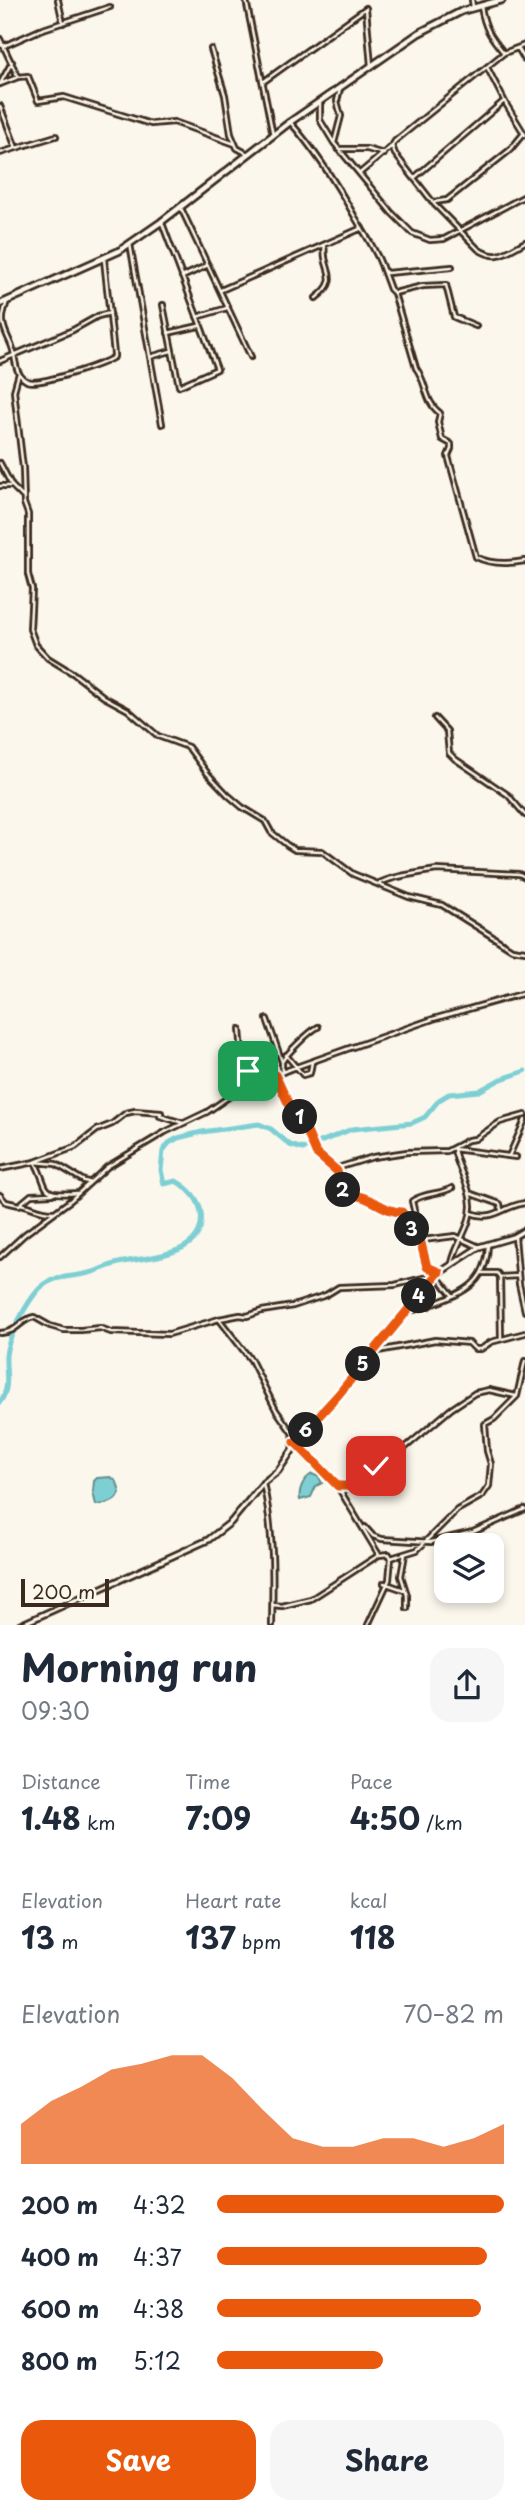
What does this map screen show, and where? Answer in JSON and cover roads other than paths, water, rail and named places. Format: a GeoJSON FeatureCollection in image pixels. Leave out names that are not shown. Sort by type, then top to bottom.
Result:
{"type":"FeatureCollection","features":[{"type":"Feature","properties":{"kind":"main road"},"geometry":{"type":"LineString","coordinates":[[0,304],[104,259],[130,244],[290,122],[428,28],[473,7],[502,0]]}},
{"type":"Feature","properties":{"kind":"street"},"geometry":{"type":"LineString","coordinates":[[58,0],[63,23]]}},
{"type":"Feature","properties":{"kind":"street"},"geometry":{"type":"LineString","coordinates":[[246,0],[273,135]]}},
{"type":"Feature","properties":{"kind":"street"},"geometry":{"type":"LineString","coordinates":[[472,0],[473,7]]}},
{"type":"Feature","properties":{"kind":"street"},"geometry":{"type":"LineString","coordinates":[[481,5],[484,25],[504,53]]}},
{"type":"Feature","properties":{"kind":"street"},"geometry":{"type":"LineString","coordinates":[[2,45],[110,7]]}},
{"type":"Feature","properties":{"kind":"street"},"geometry":{"type":"LineString","coordinates":[[263,82],[366,8],[371,66]]}},
{"type":"Feature","properties":{"kind":"street"},"geometry":{"type":"LineString","coordinates":[[0,39],[18,77]]}},
{"type":"Feature","properties":{"kind":"street"},"geometry":{"type":"LineString","coordinates":[[359,174],[384,154],[395,141],[504,53],[525,45]]}},
{"type":"Feature","properties":{"kind":"street"},"geometry":{"type":"LineString","coordinates":[[518,47],[525,60]]}},
{"type":"Feature","properties":{"kind":"street"},"geometry":{"type":"LineString","coordinates":[[211,49],[235,144],[248,154]]}},
{"type":"Feature","properties":{"kind":"street"},"geometry":{"type":"LineString","coordinates":[[0,84],[12,62]]}},
{"type":"Feature","properties":{"kind":"street"},"geometry":{"type":"LineString","coordinates":[[433,202],[443,202],[510,150],[524,134],[487,67]]}},
{"type":"Feature","properties":{"kind":"street"},"geometry":{"type":"LineString","coordinates":[[0,84],[28,76],[38,101],[64,97],[151,124],[174,122],[235,144]]}},
{"type":"Feature","properties":{"kind":"street"},"geometry":{"type":"LineString","coordinates":[[334,143],[341,117],[337,100],[340,87]]}},
{"type":"Feature","properties":{"kind":"street"},"geometry":{"type":"LineString","coordinates":[[320,101],[320,120],[338,149],[412,233],[430,240],[444,239],[525,195]]}},
{"type":"Feature","properties":{"kind":"street"},"geometry":{"type":"LineString","coordinates":[[414,178],[504,101]]}},
{"type":"Feature","properties":{"kind":"street"},"geometry":{"type":"LineString","coordinates":[[0,106],[1,116],[16,148]]}},
{"type":"Feature","properties":{"kind":"street"},"geometry":{"type":"LineString","coordinates":[[290,122],[340,188],[394,293],[416,368],[421,375],[430,405],[440,413],[438,422],[443,439],[451,444],[452,449],[448,456],[476,557],[499,563],[525,561]]}},
{"type":"Feature","properties":{"kind":"street"},"geometry":{"type":"LineString","coordinates":[[0,153],[56,136]]}},
{"type":"Feature","properties":{"kind":"street"},"geometry":{"type":"LineString","coordinates":[[392,146],[443,214],[478,249],[491,257],[525,242]]}},
{"type":"Feature","properties":{"kind":"street"},"geometry":{"type":"LineString","coordinates":[[338,149],[367,149],[384,154]]}},
{"type":"Feature","properties":{"kind":"street"},"geometry":{"type":"LineString","coordinates":[[443,202],[443,214]]}},
{"type":"Feature","properties":{"kind":"street"},"geometry":{"type":"LineString","coordinates":[[180,206],[251,357]]}},
{"type":"Feature","properties":{"kind":"street"},"geometry":{"type":"LineString","coordinates":[[161,222],[217,369],[179,386],[163,305]]}},
{"type":"Feature","properties":{"kind":"street"},"geometry":{"type":"LineString","coordinates":[[220,290],[362,228]]}},
{"type":"Feature","properties":{"kind":"street"},"geometry":{"type":"LineString","coordinates":[[130,244],[162,424]]}},
{"type":"Feature","properties":{"kind":"street"},"geometry":{"type":"LineString","coordinates":[[316,298],[328,288],[330,282],[331,274],[323,252],[325,245]]}},
{"type":"Feature","properties":{"kind":"street"},"geometry":{"type":"LineString","coordinates":[[7,301],[2,319],[19,373],[27,381],[36,383],[107,362],[114,358],[114,354],[104,259]]}},
{"type":"Feature","properties":{"kind":"street"},"geometry":{"type":"LineString","coordinates":[[182,277],[209,265]]}},
{"type":"Feature","properties":{"kind":"street"},"geometry":{"type":"LineString","coordinates":[[383,270],[387,273],[452,267]]}},
{"type":"Feature","properties":{"kind":"street"},"geometry":{"type":"LineString","coordinates":[[394,293],[423,286],[446,285],[454,317],[476,326]]}},
{"type":"Feature","properties":{"kind":"street"},"geometry":{"type":"LineString","coordinates":[[197,317],[228,307]]}},
{"type":"Feature","properties":{"kind":"street"},"geometry":{"type":"LineString","coordinates":[[0,361],[110,313]]}},
{"type":"Feature","properties":{"kind":"street"},"geometry":{"type":"LineString","coordinates":[[168,333],[200,326]]}},
{"type":"Feature","properties":{"kind":"street"},"geometry":{"type":"LineString","coordinates":[[150,357],[172,350]]}},
{"type":"Feature","properties":{"kind":"street"},"geometry":{"type":"LineString","coordinates":[[19,373],[13,391],[23,468],[23,497],[28,514],[27,574],[32,589],[30,629],[36,645],[48,658],[104,697],[128,710],[158,736],[190,748],[208,774],[228,795],[265,821],[271,832],[287,845],[295,850],[322,851],[353,874],[409,897],[442,905],[512,949],[525,951]]}},
{"type":"Feature","properties":{"kind":"street"},"geometry":{"type":"LineString","coordinates":[[0,463],[12,486],[23,497]]}},
{"type":"Feature","properties":{"kind":"street"},"geometry":{"type":"LineString","coordinates":[[0,486],[12,486]]}},
{"type":"Feature","properties":{"kind":"street"},"geometry":{"type":"LineString","coordinates":[[435,718],[447,732],[449,752],[455,759],[508,795],[525,816]]}},
{"type":"Feature","properties":{"kind":"street"},"geometry":{"type":"LineString","coordinates":[[378,884],[384,880],[436,870],[511,873],[525,877]]}},
{"type":"Feature","properties":{"kind":"street"},"geometry":{"type":"LineString","coordinates":[[0,1258],[25,1234],[125,1155],[255,1084],[298,1066],[433,1019],[525,993]]}},
{"type":"Feature","properties":{"kind":"street"},"geometry":{"type":"LineString","coordinates":[[267,1019],[282,1062],[282,1072]]}},
{"type":"Feature","properties":{"kind":"street"},"geometry":{"type":"LineString","coordinates":[[282,1062],[286,1055],[318,1027]]}},
{"type":"Feature","properties":{"kind":"street"},"geometry":{"type":"LineString","coordinates":[[240,1029],[243,1066],[255,1084]]}},
{"type":"Feature","properties":{"kind":"street"},"geometry":{"type":"LineString","coordinates":[[286,1055],[303,1075],[310,1073],[313,1062]]}},
{"type":"Feature","properties":{"kind":"street"},"geometry":{"type":"LineString","coordinates":[[275,1075],[290,1107],[299,1113],[316,1153],[337,1171],[344,1195],[366,1196],[394,1212],[402,1212],[420,1239]]}},
{"type":"Feature","properties":{"kind":"street"},"geometry":{"type":"LineString","coordinates":[[0,1169],[35,1161],[75,1147],[126,1113],[161,1113],[160,1116],[183,1123]]}},
{"type":"Feature","properties":{"kind":"street"},"geometry":{"type":"LineString","coordinates":[[334,1169],[373,1157],[407,1152],[447,1151],[475,1139],[500,1122],[525,1117]]}},
{"type":"Feature","properties":{"kind":"street"},"geometry":{"type":"LineString","coordinates":[[509,1156],[525,1117]]}},
{"type":"Feature","properties":{"kind":"street"},"geometry":{"type":"LineString","coordinates":[[454,1149],[516,1157]]}},
{"type":"Feature","properties":{"kind":"street"},"geometry":{"type":"LineString","coordinates":[[452,1263],[460,1238],[468,1227],[471,1213],[469,1193],[454,1149]]}},
{"type":"Feature","properties":{"kind":"street"},"geometry":{"type":"LineString","coordinates":[[35,1161],[61,1166],[89,1182]]}},
{"type":"Feature","properties":{"kind":"street"},"geometry":{"type":"LineString","coordinates":[[35,1161],[43,1175],[42,1183],[53,1194]]}},
{"type":"Feature","properties":{"kind":"street"},"geometry":{"type":"LineString","coordinates":[[453,1188],[445,1192],[422,1195],[412,1201],[427,1267],[437,1274],[453,1296]]}},
{"type":"Feature","properties":{"kind":"street"},"geometry":{"type":"LineString","coordinates":[[20,1204],[31,1195],[45,1192],[78,1193]]}},
{"type":"Feature","properties":{"kind":"street"},"geometry":{"type":"LineString","coordinates":[[469,1193],[500,1204],[501,1211]]}},
{"type":"Feature","properties":{"kind":"street"},"geometry":{"type":"LineString","coordinates":[[0,1195],[13,1205],[20,1204],[36,1210],[56,1212]]}},
{"type":"Feature","properties":{"kind":"street"},"geometry":{"type":"LineString","coordinates":[[471,1213],[488,1217],[525,1203]]}},
{"type":"Feature","properties":{"kind":"street"},"geometry":{"type":"LineString","coordinates":[[20,1625],[208,1540],[231,1522],[263,1483],[278,1471],[295,1442],[437,1274],[479,1247],[515,1237],[525,1230]]}},
{"type":"Feature","properties":{"kind":"street"},"geometry":{"type":"LineString","coordinates":[[397,1232],[424,1240],[447,1236],[460,1238],[479,1247]]}},
{"type":"Feature","properties":{"kind":"street"},"geometry":{"type":"LineString","coordinates":[[515,1237],[518,1276],[525,1311]]}},
{"type":"Feature","properties":{"kind":"street"},"geometry":{"type":"LineString","coordinates":[[407,1311],[429,1306],[475,1283],[487,1265],[488,1244]]}},
{"type":"Feature","properties":{"kind":"street"},"geometry":{"type":"LineString","coordinates":[[518,1257],[525,1257]]}},
{"type":"Feature","properties":{"kind":"street"},"geometry":{"type":"LineString","coordinates":[[482,1273],[497,1273],[500,1277],[501,1339]]}},
{"type":"Feature","properties":{"kind":"street"},"geometry":{"type":"LineString","coordinates":[[0,1333],[15,1331],[31,1317],[64,1329],[81,1331],[100,1328],[111,1332],[166,1334],[219,1319],[293,1306],[326,1295],[338,1287],[388,1285],[437,1274]]}},
{"type":"Feature","properties":{"kind":"street"},"geometry":{"type":"LineString","coordinates":[[500,1277],[518,1276]]}},
{"type":"Feature","properties":{"kind":"street"},"geometry":{"type":"LineString","coordinates":[[424,1289],[429,1306]]}},
{"type":"Feature","properties":{"kind":"street"},"geometry":{"type":"LineString","coordinates":[[219,1319],[251,1360],[295,1442],[338,1486],[379,1555]]}},
{"type":"Feature","properties":{"kind":"street"},"geometry":{"type":"LineString","coordinates":[[373,1352],[442,1339],[469,1343],[475,1349],[481,1349],[491,1342],[525,1333]]}},
{"type":"Feature","properties":{"kind":"street"},"geometry":{"type":"LineString","coordinates":[[391,1558],[417,1550],[457,1510],[478,1498],[489,1486],[491,1464],[487,1454],[485,1424],[494,1419],[517,1396],[525,1361]]}},
{"type":"Feature","properties":{"kind":"street"},"geometry":{"type":"LineString","coordinates":[[338,1486],[349,1486],[400,1452],[451,1409],[475,1394],[489,1390],[517,1396]]}},
{"type":"Feature","properties":{"kind":"street"},"geometry":{"type":"LineString","coordinates":[[263,1483],[272,1538],[272,1625]]}},
{"type":"Feature","properties":{"kind":"street"},"geometry":{"type":"LineString","coordinates":[[363,1525],[373,1536],[382,1539],[426,1542],[473,1532],[525,1509]]}},
{"type":"Feature","properties":{"kind":"street"},"geometry":{"type":"LineString","coordinates":[[272,1605],[311,1599],[379,1555],[389,1554],[391,1558]]}},
{"type":"Feature","properties":{"kind":"street"},"geometry":{"type":"LineString","coordinates":[[405,1554],[401,1573],[407,1595],[407,1608]]}},
{"type":"Feature","properties":{"kind":"street"},"geometry":{"type":"LineString","coordinates":[[368,1625],[386,1584],[391,1558]]}},
{"type":"Feature","properties":{"kind":"street"},"geometry":{"type":"LineString","coordinates":[[386,1584],[404,1590]]}},
{"type":"Feature","properties":{"kind":"water"},"geometry":{"type":"Polygon","coordinates":[[[312,1474],[319,1477],[322,1483],[316,1486],[311,1497],[300,1500],[302,1485],[312,1474]]]}},
{"type":"Feature","properties":{"kind":"water"},"geometry":{"type":"Polygon","coordinates":[[[111,1477],[117,1482],[120,1493],[110,1502],[96,1505],[94,1481],[97,1478],[111,1477]]]}},
{"type":"Feature","properties":{"kind":"waterway"},"geometry":{"type":"LineString","coordinates":[[0,1402],[6,1385],[6,1355],[10,1339],[39,1289],[57,1279],[173,1252],[195,1238],[200,1227],[201,1213],[195,1198],[176,1181],[164,1184],[161,1170],[163,1151],[169,1143],[202,1132],[259,1124],[271,1129],[290,1145],[303,1149],[352,1129],[412,1123],[425,1117],[439,1100],[449,1094],[479,1091],[499,1080],[525,1071]]}}]}
